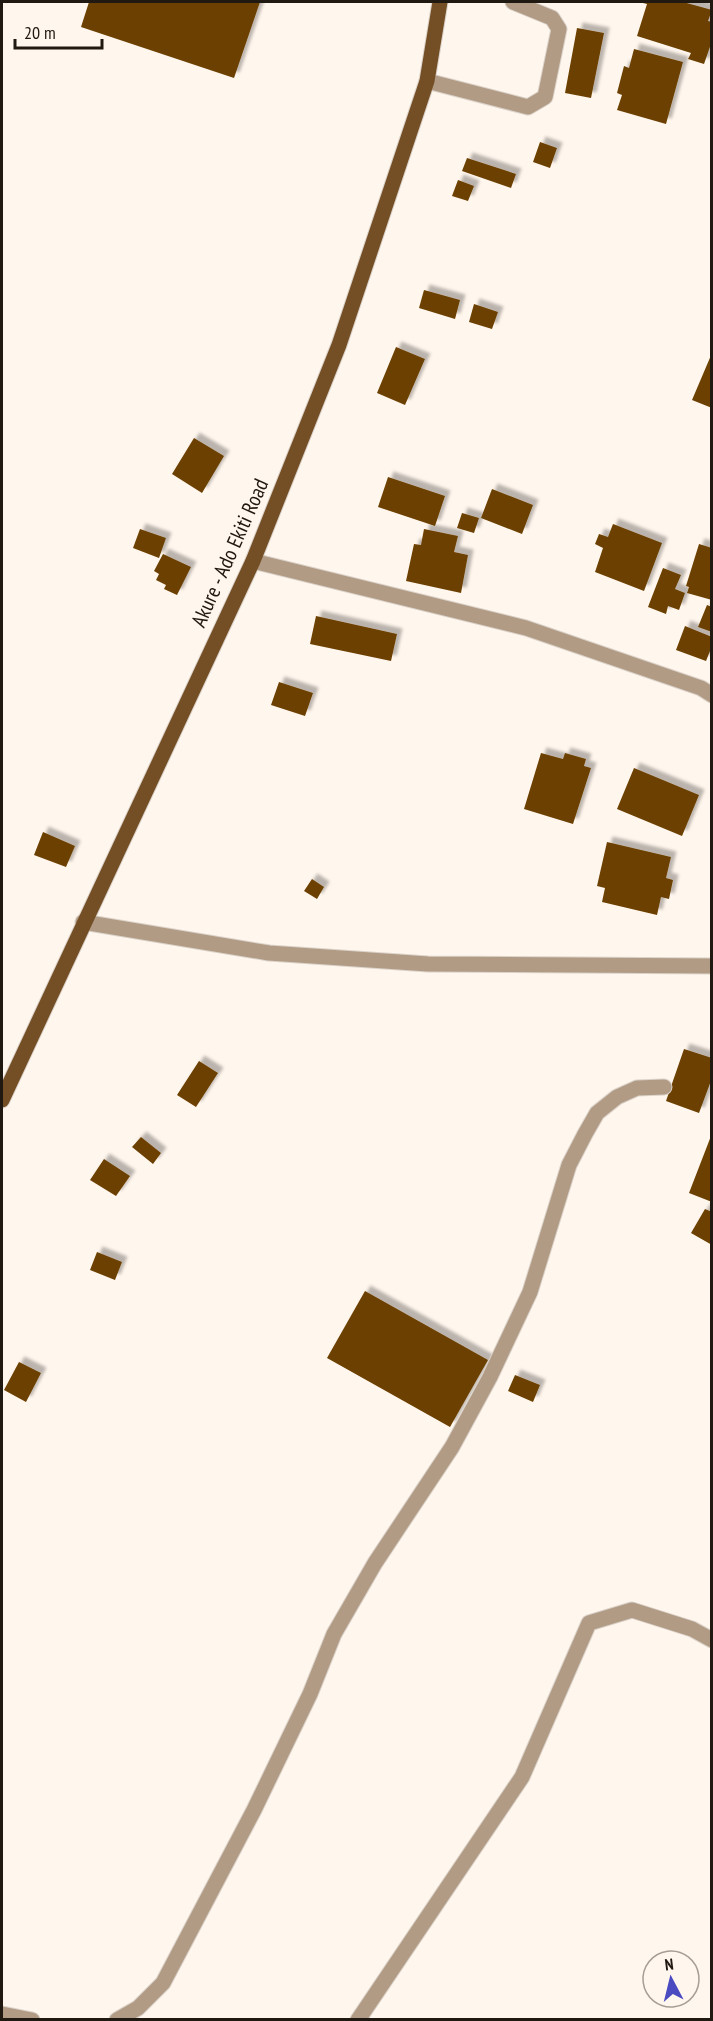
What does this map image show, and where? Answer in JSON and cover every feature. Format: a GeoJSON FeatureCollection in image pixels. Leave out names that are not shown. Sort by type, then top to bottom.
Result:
{"type":"FeatureCollection","features":[{"type":"Feature","properties":{"kind":"main road","name":"Akure - Ado Ekiti Road"},"geometry":{"type":"LineString","coordinates":[[2,1100],[253,561],[339,345],[427,81],[440,2]]}},
{"type":"Feature","properties":{"kind":"street"},"geometry":{"type":"LineString","coordinates":[[427,81],[528,107],[545,97],[559,29],[552,18],[513,2]]}},
{"type":"Feature","properties":{"kind":"street"},"geometry":{"type":"LineString","coordinates":[[253,561],[526,628],[701,688],[711,695]]}},
{"type":"Feature","properties":{"kind":"street"},"geometry":{"type":"LineString","coordinates":[[83,922],[269,953],[428,964],[711,966]]}},
{"type":"Feature","properties":{"kind":"street"},"geometry":{"type":"LineString","coordinates":[[117,2019],[138,2008],[163,1983],[254,1810],[310,1694],[334,1635],[375,1563],[452,1448],[490,1377],[530,1292],[569,1165],[597,1113],[617,1097],[637,1088],[664,1087]]}},
{"type":"Feature","properties":{"kind":"street"},"geometry":{"type":"LineString","coordinates":[[358,2019],[522,1777],[590,1623],[632,1610],[692,1629],[711,1640]]}},
{"type":"Feature","properties":{"kind":"street"},"geometry":{"type":"LineString","coordinates":[[2,2014],[32,2019]]}},
{"type":"Feature","properties":{"kind":"building"},"geometry":{"type":"Polygon","coordinates":[[[89,2],[260,2],[234,78],[81,27],[89,2]]]}},
{"type":"Feature","properties":{"kind":"building"},"geometry":{"type":"Polygon","coordinates":[[[639,2],[683,2],[712,10],[708,21],[712,22],[712,41],[704,64],[688,59],[691,53],[637,36],[647,4],[639,2]]]}},
{"type":"Feature","properties":{"kind":"building"},"geometry":{"type":"Polygon","coordinates":[[[577,28],[604,33],[591,98],[565,93],[577,28]]]}},
{"type":"Feature","properties":{"kind":"building"},"geometry":{"type":"Polygon","coordinates":[[[634,49],[683,62],[666,124],[617,110],[622,95],[617,93],[624,66],[629,68],[634,49]]]}},
{"type":"Feature","properties":{"kind":"building"},"geometry":{"type":"Polygon","coordinates":[[[540,142],[557,148],[550,168],[533,162],[540,142]]]}},
{"type":"Feature","properties":{"kind":"building"},"geometry":{"type":"Polygon","coordinates":[[[467,158],[516,174],[511,188],[462,171],[467,158]]]}},
{"type":"Feature","properties":{"kind":"building"},"geometry":{"type":"Polygon","coordinates":[[[458,180],[474,186],[468,201],[452,196],[458,180]]]}},
{"type":"Feature","properties":{"kind":"building"},"geometry":{"type":"Polygon","coordinates":[[[424,290],[460,300],[455,319],[419,308],[424,290]]]}},
{"type":"Feature","properties":{"kind":"building"},"geometry":{"type":"Polygon","coordinates":[[[474,304],[498,312],[492,329],[469,322],[474,304]]]}},
{"type":"Feature","properties":{"kind":"building"},"geometry":{"type":"Polygon","coordinates":[[[396,347],[425,359],[405,405],[377,393],[396,347]]]}},
{"type":"Feature","properties":{"kind":"building"},"geometry":{"type":"Polygon","coordinates":[[[712,353],[712,408],[692,400],[712,353]]]}},
{"type":"Feature","properties":{"kind":"building"},"geometry":{"type":"Polygon","coordinates":[[[194,438],[224,456],[202,493],[172,474],[194,438]]]}},
{"type":"Feature","properties":{"kind":"building"},"geometry":{"type":"Polygon","coordinates":[[[388,477],[445,496],[435,526],[378,507],[388,477]]]}},
{"type":"Feature","properties":{"kind":"building"},"geometry":{"type":"Polygon","coordinates":[[[492,489],[533,505],[522,534],[481,518],[492,489]]]}},
{"type":"Feature","properties":{"kind":"building"},"geometry":{"type":"Polygon","coordinates":[[[462,513],[479,518],[474,533],[457,528],[462,513]]]}},
{"type":"Feature","properties":{"kind":"building"},"geometry":{"type":"Polygon","coordinates":[[[613,524],[662,543],[644,591],[595,572],[603,548],[595,544],[599,534],[608,537],[613,524]]]}},
{"type":"Feature","properties":{"kind":"building"},"geometry":{"type":"Polygon","coordinates":[[[140,529],[166,538],[159,558],[133,548],[140,529]]]}},
{"type":"Feature","properties":{"kind":"building"},"geometry":{"type":"Polygon","coordinates":[[[424,529],[458,536],[454,552],[468,555],[461,593],[406,581],[414,544],[421,545],[424,529]]]}},
{"type":"Feature","properties":{"kind":"building"},"geometry":{"type":"Polygon","coordinates":[[[699,544],[712,548],[712,600],[687,593],[689,587],[686,586],[699,544]]]}},
{"type":"Feature","properties":{"kind":"building"},"geometry":{"type":"Polygon","coordinates":[[[163,554],[191,567],[177,595],[164,589],[166,585],[156,580],[159,574],[154,571],[163,554]]]}},
{"type":"Feature","properties":{"kind":"building"},"geometry":{"type":"Polygon","coordinates":[[[663,568],[681,575],[675,589],[685,593],[679,610],[668,606],[666,614],[648,607],[663,568]]]}},
{"type":"Feature","properties":{"kind":"building"},"geometry":{"type":"Polygon","coordinates":[[[707,605],[712,607],[712,632],[698,627],[707,605]]]}},
{"type":"Feature","properties":{"kind":"building"},"geometry":{"type":"Polygon","coordinates":[[[316,616],[397,634],[391,661],[310,644],[316,616]]]}},
{"type":"Feature","properties":{"kind":"building"},"geometry":{"type":"Polygon","coordinates":[[[685,626],[712,637],[712,646],[706,661],[676,650],[685,626]]]}},
{"type":"Feature","properties":{"kind":"building"},"geometry":{"type":"Polygon","coordinates":[[[279,682],[313,693],[305,716],[271,705],[279,682]]]}},
{"type":"Feature","properties":{"kind":"building"},"geometry":{"type":"Polygon","coordinates":[[[541,753],[563,759],[565,753],[586,759],[584,766],[591,768],[573,824],[524,809],[541,753]]]}},
{"type":"Feature","properties":{"kind":"building"},"geometry":{"type":"Polygon","coordinates":[[[634,768],[699,795],[682,836],[617,809],[634,768]]]}},
{"type":"Feature","properties":{"kind":"building"},"geometry":{"type":"Polygon","coordinates":[[[43,832],[75,846],[66,867],[34,855],[43,832]]]}},
{"type":"Feature","properties":{"kind":"building"},"geometry":{"type":"Polygon","coordinates":[[[607,842],[671,857],[666,878],[673,880],[669,899],[661,897],[657,915],[602,902],[605,888],[597,886],[607,842]]]}},
{"type":"Feature","properties":{"kind":"building"},"geometry":{"type":"Polygon","coordinates":[[[312,879],[324,887],[317,899],[304,891],[312,879]]]}},
{"type":"Feature","properties":{"kind":"building"},"geometry":{"type":"Polygon","coordinates":[[[684,1049],[712,1058],[712,1078],[699,1113],[666,1101],[684,1049]]]}},
{"type":"Feature","properties":{"kind":"building"},"geometry":{"type":"Polygon","coordinates":[[[199,1061],[218,1073],[196,1107],[177,1095],[199,1061]]]}},
{"type":"Feature","properties":{"kind":"building"},"geometry":{"type":"Polygon","coordinates":[[[712,1136],[712,1202],[689,1193],[712,1136]]]}},
{"type":"Feature","properties":{"kind":"building"},"geometry":{"type":"Polygon","coordinates":[[[141,1137],[161,1153],[153,1164],[132,1147],[141,1137]]]}},
{"type":"Feature","properties":{"kind":"building"},"geometry":{"type":"Polygon","coordinates":[[[104,1159],[130,1176],[116,1196],[90,1180],[104,1159]]]}},
{"type":"Feature","properties":{"kind":"building"},"geometry":{"type":"Polygon","coordinates":[[[705,1209],[712,1212],[712,1245],[691,1233],[705,1209]]]}},
{"type":"Feature","properties":{"kind":"building"},"geometry":{"type":"Polygon","coordinates":[[[97,1252],[122,1262],[115,1280],[90,1270],[97,1252]]]}},
{"type":"Feature","properties":{"kind":"building"},"geometry":{"type":"Polygon","coordinates":[[[365,1291],[488,1360],[450,1427],[327,1358],[365,1291]]]}},
{"type":"Feature","properties":{"kind":"building"},"geometry":{"type":"Polygon","coordinates":[[[19,1362],[41,1373],[26,1402],[4,1390],[19,1362]]]}},
{"type":"Feature","properties":{"kind":"building"},"geometry":{"type":"Polygon","coordinates":[[[515,1375],[540,1385],[533,1402],[508,1391],[515,1375]]]}}]}
